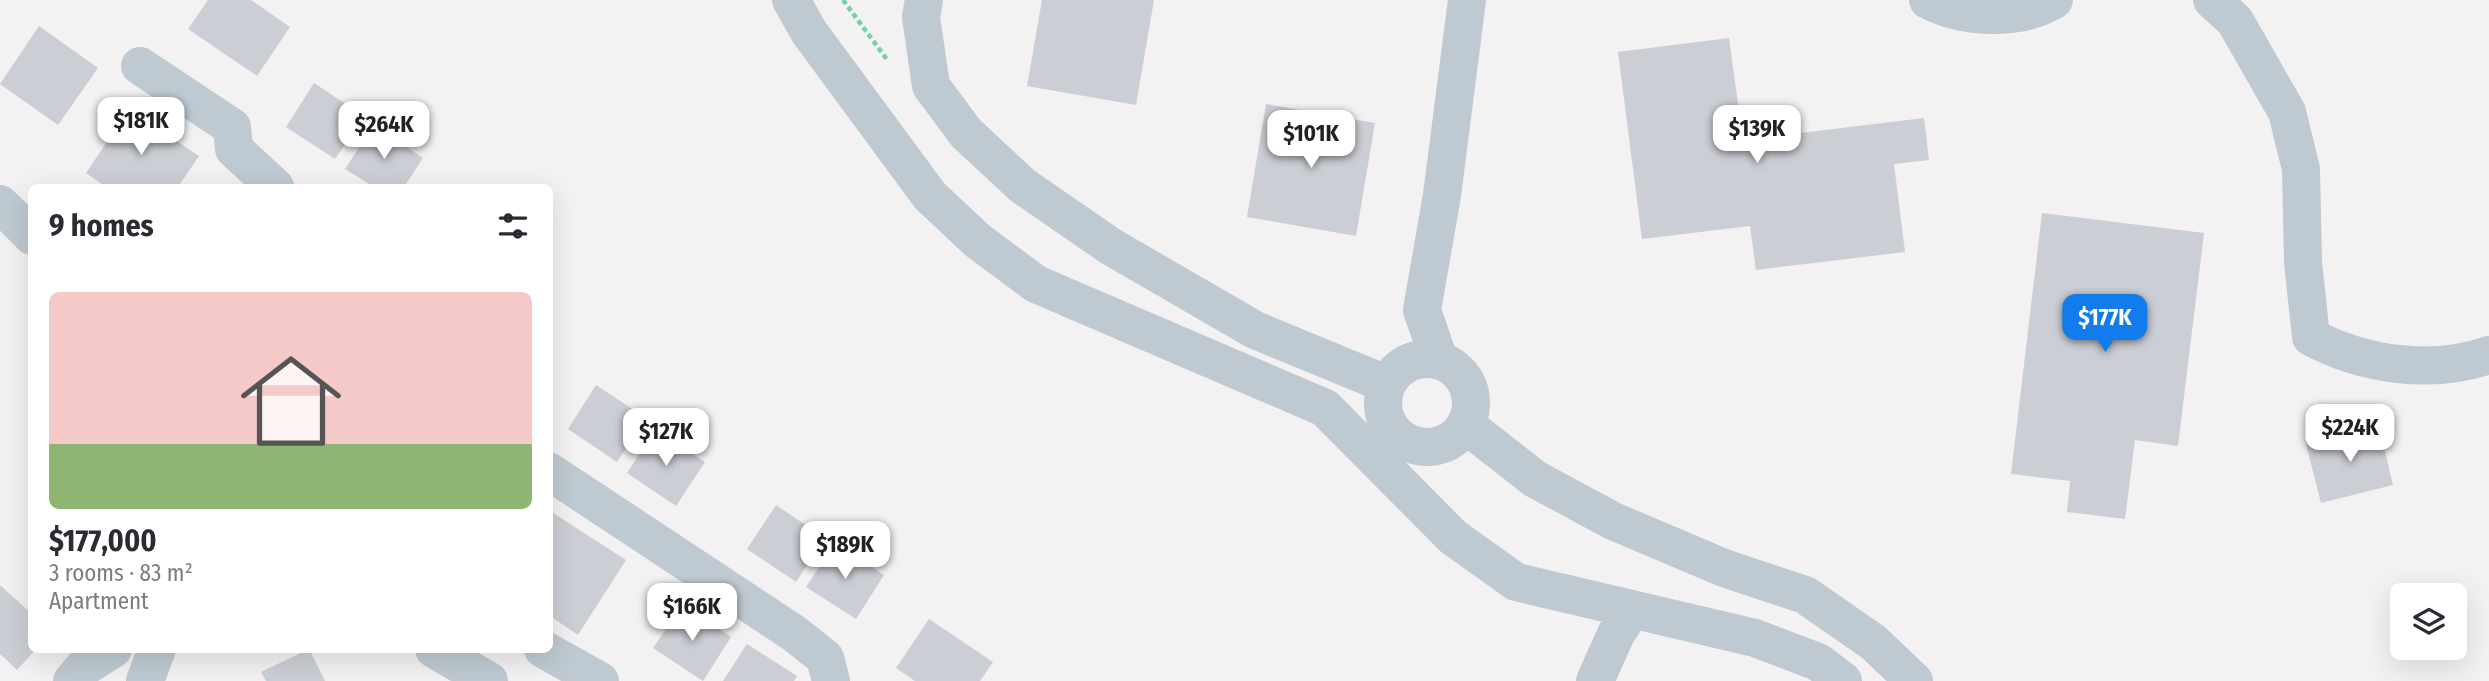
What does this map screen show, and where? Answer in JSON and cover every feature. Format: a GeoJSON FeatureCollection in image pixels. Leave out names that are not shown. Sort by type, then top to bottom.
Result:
{"type":"FeatureCollection","features":[{"type":"Feature","properties":{"kind":"street"},"geometry":{"type":"LineString","coordinates":[[791,0],[809,32],[930,195],[978,241],[1035,284],[1325,408],[1453,537],[1516,582],[1755,638],[1818,662],[1843,681]]}},
{"type":"Feature","properties":{"kind":"street"},"geometry":{"type":"LineString","coordinates":[[924,0],[921,17],[931,86],[966,132],[1023,186],[1110,246],[1255,330],[1386,384]]}},
{"type":"Feature","properties":{"kind":"street"},"geometry":{"type":"LineString","coordinates":[[1439,360],[1422,310],[1442,195],[1467,0]]}},
{"type":"Feature","properties":{"kind":"street"},"geometry":{"type":"LineString","coordinates":[[1928,0],[1948,10],[1994,15],[2041,8],[2054,0]]}},
{"type":"Feature","properties":{"kind":"street"},"geometry":{"type":"LineString","coordinates":[[2212,0],[2235,22],[2287,112],[2301,169],[2303,262],[2311,314],[2311,337],[2342,354],[2430,367],[2489,355]]}},
{"type":"Feature","properties":{"kind":"street"},"geometry":{"type":"LineString","coordinates":[[140,66],[232,127],[234,149],[272,184]]}},
{"type":"Feature","properties":{"kind":"street"},"geometry":{"type":"LineString","coordinates":[[0,204],[28,232]]}},
{"type":"Feature","properties":{"kind":"street"},"geometry":{"type":"LineString","coordinates":[[1413,360],[1439,360],[1452,366],[1468,387],[1471,413],[1466,425],[1456,437],[1443,445],[1427,448],[1412,446],[1399,438],[1388,426],[1383,412],[1386,384],[1402,365],[1413,360]]}},
{"type":"Feature","properties":{"kind":"street"},"geometry":{"type":"LineString","coordinates":[[1466,425],[1535,479],[1613,521],[1724,568],[1805,595],[1873,642],[1914,681]]}},
{"type":"Feature","properties":{"kind":"street"},"geometry":{"type":"LineString","coordinates":[[553,474],[795,634],[825,658],[831,681]]}},
{"type":"Feature","properties":{"kind":"street"},"geometry":{"type":"LineString","coordinates":[[1595,681],[1616,634],[1632,609]]}},
{"type":"Feature","properties":{"kind":"street"},"geometry":{"type":"LineString","coordinates":[[72,681],[83,668],[107,653]]}},
{"type":"Feature","properties":{"kind":"street"},"geometry":{"type":"LineString","coordinates":[[145,681],[156,653]]}},
{"type":"Feature","properties":{"kind":"street"},"geometry":{"type":"LineString","coordinates":[[441,653],[489,681]]}},
{"type":"Feature","properties":{"kind":"street"},"geometry":{"type":"LineString","coordinates":[[550,653],[600,681]]}},
{"type":"Feature","properties":{"kind":"building"},"geometry":{"type":"Polygon","coordinates":[[[208,0],[251,0],[290,27],[257,76],[188,29],[208,0]]]}},
{"type":"Feature","properties":{"kind":"building"},"geometry":{"type":"Polygon","coordinates":[[[1042,0],[1154,0],[1136,105],[1027,86],[1042,0]]]}},
{"type":"Feature","properties":{"kind":"building"},"geometry":{"type":"Polygon","coordinates":[[[39,26],[98,68],[58,125],[0,84],[39,26]]]}},
{"type":"Feature","properties":{"kind":"building"},"geometry":{"type":"Polygon","coordinates":[[[1729,38],[1743,140],[1924,118],[1929,160],[1894,164],[1905,252],[1756,270],[1750,226],[1642,239],[1618,52],[1729,38]]]}},
{"type":"Feature","properties":{"kind":"building"},"geometry":{"type":"Polygon","coordinates":[[[314,83],[364,116],[335,159],[286,127],[314,83]]]}},
{"type":"Feature","properties":{"kind":"building"},"geometry":{"type":"Polygon","coordinates":[[[1266,104],[1375,123],[1356,236],[1247,217],[1266,104]]]}},
{"type":"Feature","properties":{"kind":"building"},"geometry":{"type":"Polygon","coordinates":[[[129,109],[199,156],[180,184],[102,184],[86,173],[129,109]]]}},
{"type":"Feature","properties":{"kind":"building"},"geometry":{"type":"Polygon","coordinates":[[[374,125],[423,158],[406,184],[369,184],[345,169],[374,125]]]}},
{"type":"Feature","properties":{"kind":"building"},"geometry":{"type":"Polygon","coordinates":[[[2042,213],[2204,233],[2178,446],[2135,440],[2125,519],[2067,512],[2070,481],[2011,474],[2042,213]]]}},
{"type":"Feature","properties":{"kind":"building"},"geometry":{"type":"Polygon","coordinates":[[[596,385],[646,418],[617,462],[568,429],[596,385]]]}},
{"type":"Feature","properties":{"kind":"building"},"geometry":{"type":"Polygon","coordinates":[[[2379,426],[2393,485],[2321,503],[2306,444],[2379,426]]]}},
{"type":"Feature","properties":{"kind":"building"},"geometry":{"type":"Polygon","coordinates":[[[655,430],[705,462],[676,506],[627,473],[655,430]]]}},
{"type":"Feature","properties":{"kind":"building"},"geometry":{"type":"Polygon","coordinates":[[[776,505],[825,538],[796,582],[747,549],[776,505]]]}},
{"type":"Feature","properties":{"kind":"building"},"geometry":{"type":"Polygon","coordinates":[[[553,513],[626,560],[578,635],[553,618],[553,513]]]}},
{"type":"Feature","properties":{"kind":"building"},"geometry":{"type":"Polygon","coordinates":[[[835,543],[884,575],[856,619],[806,587],[835,543]]]}},
{"type":"Feature","properties":{"kind":"building"},"geometry":{"type":"Polygon","coordinates":[[[0,585],[28,610],[28,653],[32,653],[17,670],[0,654],[0,585]]]}},
{"type":"Feature","properties":{"kind":"building"},"geometry":{"type":"Polygon","coordinates":[[[682,605],[731,637],[703,681],[653,648],[682,605]]]}},
{"type":"Feature","properties":{"kind":"building"},"geometry":{"type":"Polygon","coordinates":[[[929,619],[993,662],[980,681],[915,681],[896,668],[929,619]]]}},
{"type":"Feature","properties":{"kind":"building"},"geometry":{"type":"Polygon","coordinates":[[[747,644],[797,676],[794,681],[723,681],[747,644]]]}},
{"type":"Feature","properties":{"kind":"building"},"geometry":{"type":"Polygon","coordinates":[[[301,653],[311,653],[325,681],[266,681],[261,672],[301,653]]]}}]}
